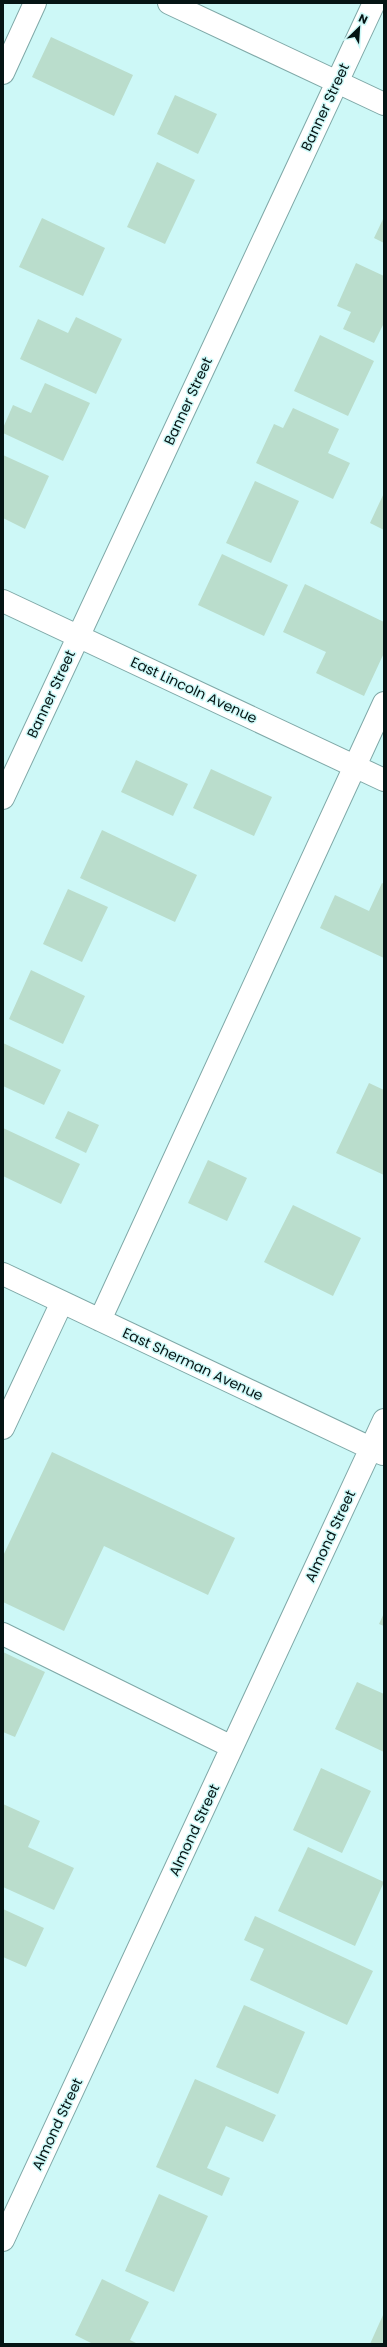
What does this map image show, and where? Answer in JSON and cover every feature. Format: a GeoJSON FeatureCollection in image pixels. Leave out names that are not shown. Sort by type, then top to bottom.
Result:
{"type":"FeatureCollection","features":[{"type":"Feature","properties":{"kind":"street"},"geometry":{"type":"LineString","coordinates":[[3,73],[36,3]]}},
{"type":"Feature","properties":{"kind":"street"},"geometry":{"type":"LineString","coordinates":[[169,3],[384,104]]}},
{"type":"Feature","properties":{"kind":"street","name":"Banner Street"},"geometry":{"type":"LineString","coordinates":[[3,798],[374,3]]}},
{"type":"Feature","properties":{"kind":"street","name":"East Lincoln Avenue"},"geometry":{"type":"LineString","coordinates":[[3,601],[384,780]]}},
{"type":"Feature","properties":{"kind":"street"},"geometry":{"type":"LineString","coordinates":[[100,1320],[384,703]]}},
{"type":"Feature","properties":{"kind":"street","name":"East Sherman Avenue"},"geometry":{"type":"LineString","coordinates":[[3,1274],[377,1451]]}},
{"type":"Feature","properties":{"kind":"street"},"geometry":{"type":"LineString","coordinates":[[3,1428],[62,1302]]}},
{"type":"Feature","properties":{"kind":"street","name":"Almond Street"},"geometry":{"type":"LineString","coordinates":[[3,2240],[232,1747],[377,1451],[384,1420]]}},
{"type":"Feature","properties":{"kind":"street"},"geometry":{"type":"LineString","coordinates":[[3,1634],[232,1747]]}},
{"type":"Feature","properties":{"kind":"building"},"geometry":{"type":"Polygon","coordinates":[[[51,37],[133,75],[114,116],[32,77],[51,37]]]}},
{"type":"Feature","properties":{"kind":"building"},"geometry":{"type":"Polygon","coordinates":[[[175,95],[217,114],[198,154],[157,134],[175,95]]]}},
{"type":"Feature","properties":{"kind":"building"},"geometry":{"type":"Polygon","coordinates":[[[157,162],[195,180],[165,244],[127,227],[157,162]]]}},
{"type":"Feature","properties":{"kind":"building"},"geometry":{"type":"Polygon","coordinates":[[[384,217],[384,243],[374,238],[384,217]]]}},
{"type":"Feature","properties":{"kind":"building"},"geometry":{"type":"Polygon","coordinates":[[[42,218],[105,248],[83,296],[19,267],[42,218]]]}},
{"type":"Feature","properties":{"kind":"building"},"geometry":{"type":"Polygon","coordinates":[[[356,263],[384,276],[384,323],[374,343],[343,329],[351,312],[337,306],[356,263]]]}},
{"type":"Feature","properties":{"kind":"building"},"geometry":{"type":"Polygon","coordinates":[[[76,317],[122,339],[96,394],[20,359],[38,319],[68,333],[76,317]]]}},
{"type":"Feature","properties":{"kind":"building"},"geometry":{"type":"Polygon","coordinates":[[[320,335],[374,361],[348,416],[294,391],[320,335]]]}},
{"type":"Feature","properties":{"kind":"building"},"geometry":{"type":"Polygon","coordinates":[[[45,383],[90,403],[63,461],[3,433],[3,428],[13,405],[31,413],[45,383]]]}},
{"type":"Feature","properties":{"kind":"building"},"geometry":{"type":"Polygon","coordinates":[[[293,408],[339,429],[328,453],[350,463],[333,499],[256,463],[274,424],[283,428],[293,408]]]}},
{"type":"Feature","properties":{"kind":"building"},"geometry":{"type":"Polygon","coordinates":[[[3,455],[49,476],[25,529],[3,518],[3,455]]]}},
{"type":"Feature","properties":{"kind":"building"},"geometry":{"type":"Polygon","coordinates":[[[255,481],[299,501],[271,563],[226,543],[255,481]]]}},
{"type":"Feature","properties":{"kind":"building"},"geometry":{"type":"Polygon","coordinates":[[[384,493],[384,530],[370,523],[384,493]]]}},
{"type":"Feature","properties":{"kind":"building"},"geometry":{"type":"Polygon","coordinates":[[[222,554],[288,585],[264,636],[198,605],[222,554]]]}},
{"type":"Feature","properties":{"kind":"building"},"geometry":{"type":"Polygon","coordinates":[[[305,584],[384,622],[384,653],[364,696],[316,673],[326,652],[283,632],[305,584]]]}},
{"type":"Feature","properties":{"kind":"building"},"geometry":{"type":"Polygon","coordinates":[[[136,760],[188,784],[173,816],[121,792],[136,760]]]}},
{"type":"Feature","properties":{"kind":"building"},"geometry":{"type":"Polygon","coordinates":[[[211,769],[272,797],[254,836],[193,808],[211,769]]]}},
{"type":"Feature","properties":{"kind":"building"},"geometry":{"type":"Polygon","coordinates":[[[102,830],[197,875],[175,922],[80,878],[102,830]]]}},
{"type":"Feature","properties":{"kind":"building"},"geometry":{"type":"Polygon","coordinates":[[[382,883],[384,884],[384,958],[320,928],[335,895],[369,911],[382,883]]]}},
{"type":"Feature","properties":{"kind":"building"},"geometry":{"type":"Polygon","coordinates":[[[68,889],[108,907],[82,962],[43,944],[68,889]]]}},
{"type":"Feature","properties":{"kind":"building"},"geometry":{"type":"Polygon","coordinates":[[[31,970],[85,996],[63,1044],[9,1019],[31,970]]]}},
{"type":"Feature","properties":{"kind":"building"},"geometry":{"type":"Polygon","coordinates":[[[3,1043],[61,1070],[44,1105],[3,1086],[3,1043]]]}},
{"type":"Feature","properties":{"kind":"building"},"geometry":{"type":"Polygon","coordinates":[[[369,1083],[384,1090],[384,1175],[336,1153],[369,1083]]]}},
{"type":"Feature","properties":{"kind":"building"},"geometry":{"type":"Polygon","coordinates":[[[68,1111],[99,1125],[86,1153],[55,1138],[68,1111]]]}},
{"type":"Feature","properties":{"kind":"building"},"geometry":{"type":"Polygon","coordinates":[[[3,1128],[80,1164],[61,1204],[3,1176],[3,1128]]]}},
{"type":"Feature","properties":{"kind":"building"},"geometry":{"type":"Polygon","coordinates":[[[208,1160],[247,1178],[227,1221],[188,1203],[208,1160]]]}},
{"type":"Feature","properties":{"kind":"building"},"geometry":{"type":"Polygon","coordinates":[[[293,1205],[361,1238],[333,1296],[264,1262],[293,1205]]]}},
{"type":"Feature","properties":{"kind":"building"},"geometry":{"type":"Polygon","coordinates":[[[52,1452],[235,1538],[208,1595],[104,1546],[64,1631],[3,1602],[3,1556],[52,1452]]]}},
{"type":"Feature","properties":{"kind":"building"},"geometry":{"type":"Polygon","coordinates":[[[384,1613],[384,1626],[379,1624],[384,1613]]]}},
{"type":"Feature","properties":{"kind":"building"},"geometry":{"type":"Polygon","coordinates":[[[3,1652],[45,1672],[15,1737],[3,1732],[3,1652]]]}},
{"type":"Feature","properties":{"kind":"building"},"geometry":{"type":"Polygon","coordinates":[[[357,1682],[384,1694],[384,1752],[335,1729],[357,1682]]]}},
{"type":"Feature","properties":{"kind":"building"},"geometry":{"type":"Polygon","coordinates":[[[321,1768],[371,1791],[342,1853],[293,1830],[321,1768]]]}},
{"type":"Feature","properties":{"kind":"building"},"geometry":{"type":"Polygon","coordinates":[[[3,1804],[40,1821],[28,1847],[74,1868],[54,1910],[3,1887],[3,1804]]]}},
{"type":"Feature","properties":{"kind":"building"},"geometry":{"type":"Polygon","coordinates":[[[308,1847],[384,1882],[355,1946],[278,1911],[308,1847]]]}},
{"type":"Feature","properties":{"kind":"building"},"geometry":{"type":"Polygon","coordinates":[[[3,1909],[44,1928],[26,1967],[3,1957],[3,1909]]]}},
{"type":"Feature","properties":{"kind":"building"},"geometry":{"type":"Polygon","coordinates":[[[255,1916],[373,1971],[347,2025],[250,1980],[264,1949],[244,1940],[255,1916]]]}},
{"type":"Feature","properties":{"kind":"building"},"geometry":{"type":"Polygon","coordinates":[[[244,2005],[305,2032],[278,2094],[216,2067],[244,2005]]]}},
{"type":"Feature","properties":{"kind":"building"},"geometry":{"type":"Polygon","coordinates":[[[195,2079],[276,2115],[263,2142],[226,2126],[207,2168],[230,2178],[222,2196],[156,2167],[195,2079]]]}},
{"type":"Feature","properties":{"kind":"building"},"geometry":{"type":"Polygon","coordinates":[[[159,2194],[208,2216],[174,2292],[125,2271],[159,2194]]]}},
{"type":"Feature","properties":{"kind":"building"},"geometry":{"type":"Polygon","coordinates":[[[102,2279],[149,2302],[130,2340],[138,2344],[93,2344],[75,2335],[102,2279]]]}},
{"type":"Feature","properties":{"kind":"building"},"geometry":{"type":"Polygon","coordinates":[[[383,2315],[384,2344],[370,2344],[383,2315]]]}}]}
